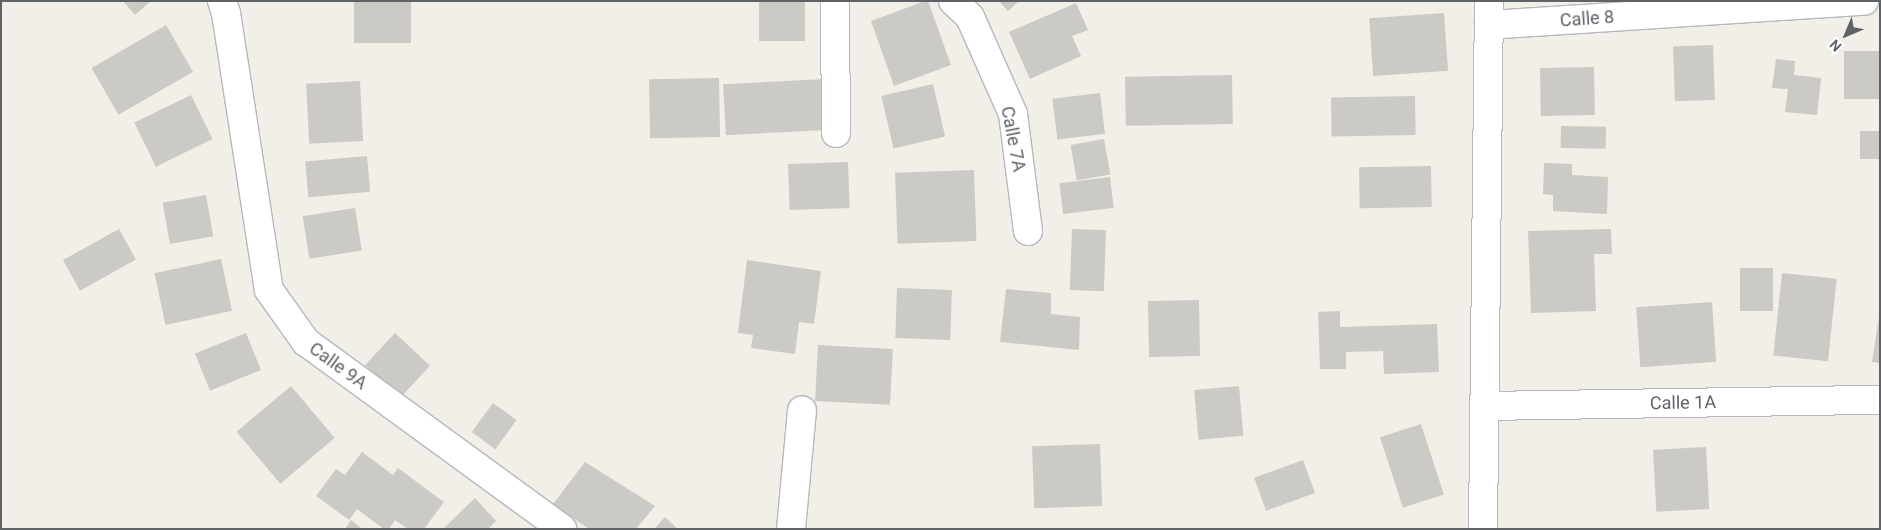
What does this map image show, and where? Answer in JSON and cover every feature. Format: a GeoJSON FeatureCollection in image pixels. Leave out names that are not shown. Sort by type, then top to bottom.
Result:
{"type":"FeatureCollection","features":[{"type":"Feature","properties":{"kind":"street","name":"Calle 9A"},"geometry":{"type":"LineString","coordinates":[[222,1],[226,13],[269,290],[306,342],[562,529]]}},
{"type":"Feature","properties":{"kind":"street"},"geometry":{"type":"LineString","coordinates":[[834,1],[836,133]]}},
{"type":"Feature","properties":{"kind":"street","name":"Calle 7A"},"geometry":{"type":"LineString","coordinates":[[953,1],[970,16],[1013,114],[1028,231]]}},
{"type":"Feature","properties":{"kind":"street","name":"Calle 8"},"geometry":{"type":"LineString","coordinates":[[1489,13],[1864,1]]}},
{"type":"Feature","properties":{"kind":"street"},"geometry":{"type":"LineString","coordinates":[[1483,529],[1486,406],[1489,13]]}},
{"type":"Feature","properties":{"kind":"street","name":"Calle 1A"},"geometry":{"type":"LineString","coordinates":[[1486,406],[1880,400]]}},
{"type":"Feature","properties":{"kind":"street"},"geometry":{"type":"LineString","coordinates":[[792,529],[802,411]]}},
{"type":"Feature","properties":{"kind":"building"},"geometry":{"type":"Polygon","coordinates":[[[123,1],[151,1],[135,15],[123,1]]]}},
{"type":"Feature","properties":{"kind":"building"},"geometry":{"type":"Polygon","coordinates":[[[354,1],[411,1],[411,43],[354,43],[354,1]]]}},
{"type":"Feature","properties":{"kind":"building"},"geometry":{"type":"Polygon","coordinates":[[[759,1],[805,1],[805,41],[759,41],[759,1]]]}},
{"type":"Feature","properties":{"kind":"building"},"geometry":{"type":"Polygon","coordinates":[[[928,1],[951,65],[894,86],[871,21],[928,1]]]}},
{"type":"Feature","properties":{"kind":"building"},"geometry":{"type":"Polygon","coordinates":[[[999,1],[1019,1],[1008,11],[999,1]]]}},
{"type":"Feature","properties":{"kind":"building"},"geometry":{"type":"Polygon","coordinates":[[[1076,3],[1088,30],[1072,36],[1081,56],[1030,79],[1009,32],[1076,3]]]}},
{"type":"Feature","properties":{"kind":"building"},"geometry":{"type":"Polygon","coordinates":[[[1444,13],[1448,71],[1373,76],[1369,18],[1444,13]]]}},
{"type":"Feature","properties":{"kind":"building"},"geometry":{"type":"Polygon","coordinates":[[[166,25],[193,72],[119,115],[92,68],[166,25]]]}},
{"type":"Feature","properties":{"kind":"building"},"geometry":{"type":"Polygon","coordinates":[[[1713,45],[1715,100],[1675,101],[1673,46],[1713,45]]]}},
{"type":"Feature","properties":{"kind":"building"},"geometry":{"type":"Polygon","coordinates":[[[1844,51],[1880,51],[1880,99],[1844,99],[1844,51]]]}},
{"type":"Feature","properties":{"kind":"building"},"geometry":{"type":"Polygon","coordinates":[[[1776,59],[1795,61],[1794,75],[1821,78],[1817,115],[1785,112],[1788,89],[1772,88],[1776,59]]]}},
{"type":"Feature","properties":{"kind":"building"},"geometry":{"type":"Polygon","coordinates":[[[1594,67],[1595,115],[1541,116],[1540,68],[1594,67]]]}},
{"type":"Feature","properties":{"kind":"building"},"geometry":{"type":"Polygon","coordinates":[[[1232,75],[1233,124],[1126,126],[1125,77],[1232,75]]]}},
{"type":"Feature","properties":{"kind":"building"},"geometry":{"type":"Polygon","coordinates":[[[719,78],[720,137],[650,138],[649,79],[719,78]]]}},
{"type":"Feature","properties":{"kind":"building"},"geometry":{"type":"Polygon","coordinates":[[[825,79],[828,130],[726,135],[723,84],[825,79]]]}},
{"type":"Feature","properties":{"kind":"building"},"geometry":{"type":"Polygon","coordinates":[[[360,81],[363,141],[309,144],[306,84],[360,81]]]}},
{"type":"Feature","properties":{"kind":"building"},"geometry":{"type":"Polygon","coordinates":[[[933,84],[945,137],[894,149],[881,96],[933,84]]]}},
{"type":"Feature","properties":{"kind":"building"},"geometry":{"type":"Polygon","coordinates":[[[1100,93],[1105,134],[1057,140],[1052,99],[1100,93]]]}},
{"type":"Feature","properties":{"kind":"building"},"geometry":{"type":"Polygon","coordinates":[[[191,95],[212,139],[156,167],[134,123],[191,95]]]}},
{"type":"Feature","properties":{"kind":"building"},"geometry":{"type":"Polygon","coordinates":[[[1415,96],[1416,135],[1332,136],[1331,97],[1415,96]]]}},
{"type":"Feature","properties":{"kind":"building"},"geometry":{"type":"Polygon","coordinates":[[[1561,126],[1606,127],[1606,149],[1561,148],[1561,126]]]}},
{"type":"Feature","properties":{"kind":"building"},"geometry":{"type":"Polygon","coordinates":[[[1860,131],[1880,131],[1880,159],[1860,159],[1860,131]]]}},
{"type":"Feature","properties":{"kind":"building"},"geometry":{"type":"Polygon","coordinates":[[[1104,139],[1110,174],[1077,180],[1071,145],[1104,139]]]}},
{"type":"Feature","properties":{"kind":"building"},"geometry":{"type":"Polygon","coordinates":[[[367,156],[370,192],[308,197],[305,161],[367,156]]]}},
{"type":"Feature","properties":{"kind":"building"},"geometry":{"type":"Polygon","coordinates":[[[848,162],[850,208],[790,210],[788,164],[848,162]]]}},
{"type":"Feature","properties":{"kind":"building"},"geometry":{"type":"Polygon","coordinates":[[[1544,163],[1572,164],[1572,175],[1608,177],[1607,214],[1553,211],[1553,195],[1543,194],[1544,163]]]}},
{"type":"Feature","properties":{"kind":"building"},"geometry":{"type":"Polygon","coordinates":[[[1431,166],[1432,207],[1360,208],[1359,167],[1431,166]]]}},
{"type":"Feature","properties":{"kind":"building"},"geometry":{"type":"Polygon","coordinates":[[[974,170],[976,241],[898,244],[895,173],[974,170]]]}},
{"type":"Feature","properties":{"kind":"building"},"geometry":{"type":"Polygon","coordinates":[[[1110,177],[1114,208],[1063,214],[1059,183],[1110,177]]]}},
{"type":"Feature","properties":{"kind":"building"},"geometry":{"type":"Polygon","coordinates":[[[206,195],[213,236],[170,244],[163,203],[206,195]]]}},
{"type":"Feature","properties":{"kind":"building"},"geometry":{"type":"Polygon","coordinates":[[[355,208],[362,250],[309,259],[303,216],[355,208]]]}},
{"type":"Feature","properties":{"kind":"building"},"geometry":{"type":"Polygon","coordinates":[[[119,229],[136,260],[80,291],[63,260],[119,229]]]}},
{"type":"Feature","properties":{"kind":"building"},"geometry":{"type":"Polygon","coordinates":[[[1072,229],[1106,230],[1104,291],[1070,290],[1072,229]]]}},
{"type":"Feature","properties":{"kind":"building"},"geometry":{"type":"Polygon","coordinates":[[[1611,229],[1612,254],[1594,254],[1596,311],[1531,313],[1528,231],[1611,229]]]}},
{"type":"Feature","properties":{"kind":"building"},"geometry":{"type":"Polygon","coordinates":[[[221,259],[232,311],[166,325],[154,273],[221,259]]]}},
{"type":"Feature","properties":{"kind":"building"},"geometry":{"type":"Polygon","coordinates":[[[747,260],[821,271],[814,324],[799,322],[795,354],[751,348],[753,335],[738,333],[747,260]]]}},
{"type":"Feature","properties":{"kind":"building"},"geometry":{"type":"Polygon","coordinates":[[[1740,268],[1773,268],[1773,311],[1740,311],[1740,268]]]}},
{"type":"Feature","properties":{"kind":"building"},"geometry":{"type":"Polygon","coordinates":[[[1782,273],[1837,279],[1828,361],[1773,356],[1782,273]]]}},
{"type":"Feature","properties":{"kind":"building"},"geometry":{"type":"Polygon","coordinates":[[[897,288],[952,290],[950,340],[895,338],[897,288]]]}},
{"type":"Feature","properties":{"kind":"building"},"geometry":{"type":"Polygon","coordinates":[[[1006,289],[1051,293],[1051,314],[1080,317],[1079,350],[1000,342],[1006,289]]]}},
{"type":"Feature","properties":{"kind":"building"},"geometry":{"type":"Polygon","coordinates":[[[1199,300],[1200,356],[1149,357],[1148,301],[1199,300]]]}},
{"type":"Feature","properties":{"kind":"building"},"geometry":{"type":"Polygon","coordinates":[[[1712,302],[1716,362],[1640,367],[1636,307],[1712,302]]]}},
{"type":"Feature","properties":{"kind":"building"},"geometry":{"type":"Polygon","coordinates":[[[1340,311],[1340,327],[1437,324],[1439,372],[1384,374],[1383,351],[1346,352],[1346,369],[1320,369],[1318,312],[1340,311]]]}},
{"type":"Feature","properties":{"kind":"building"},"geometry":{"type":"Polygon","coordinates":[[[1880,317],[1880,363],[1872,362],[1880,317]]]}},
{"type":"Feature","properties":{"kind":"building"},"geometry":{"type":"Polygon","coordinates":[[[246,333],[261,370],[210,391],[195,354],[246,333]]]}},
{"type":"Feature","properties":{"kind":"building"},"geometry":{"type":"Polygon","coordinates":[[[395,333],[430,366],[400,398],[365,365],[395,333]]]}},
{"type":"Feature","properties":{"kind":"building"},"geometry":{"type":"Polygon","coordinates":[[[818,345],[893,349],[890,405],[815,401],[818,345]]]}},
{"type":"Feature","properties":{"kind":"building"},"geometry":{"type":"Polygon","coordinates":[[[291,386],[335,438],[280,484],[237,432],[291,386]]]}},
{"type":"Feature","properties":{"kind":"building"},"geometry":{"type":"Polygon","coordinates":[[[1239,386],[1243,436],[1199,440],[1194,390],[1239,386]]]}},
{"type":"Feature","properties":{"kind":"building"},"geometry":{"type":"Polygon","coordinates":[[[493,403],[516,420],[495,449],[472,432],[493,403]]]}},
{"type":"Feature","properties":{"kind":"building"},"geometry":{"type":"Polygon","coordinates":[[[1421,424],[1444,494],[1403,508],[1380,437],[1421,424]]]}},
{"type":"Feature","properties":{"kind":"building"},"geometry":{"type":"Polygon","coordinates":[[[1100,444],[1102,506],[1034,508],[1032,446],[1100,444]]]}},
{"type":"Feature","properties":{"kind":"building"},"geometry":{"type":"Polygon","coordinates":[[[1706,447],[1709,509],[1656,512],[1653,450],[1706,447]]]}},
{"type":"Feature","properties":{"kind":"building"},"geometry":{"type":"Polygon","coordinates":[[[362,452],[393,475],[398,468],[444,502],[424,529],[408,529],[395,520],[389,529],[384,529],[357,509],[349,520],[316,496],[336,469],[345,475],[362,452]]]}},
{"type":"Feature","properties":{"kind":"building"},"geometry":{"type":"Polygon","coordinates":[[[1303,460],[1315,493],[1266,511],[1254,478],[1303,460]]]}},
{"type":"Feature","properties":{"kind":"building"},"geometry":{"type":"Polygon","coordinates":[[[585,462],[655,506],[636,529],[589,529],[553,504],[585,462]]]}},
{"type":"Feature","properties":{"kind":"building"},"geometry":{"type":"Polygon","coordinates":[[[475,498],[496,521],[488,529],[443,529],[475,498]]]}},
{"type":"Feature","properties":{"kind":"building"},"geometry":{"type":"Polygon","coordinates":[[[665,517],[678,529],[654,529],[665,517]]]}},
{"type":"Feature","properties":{"kind":"building"},"geometry":{"type":"Polygon","coordinates":[[[351,520],[362,529],[345,529],[351,520]]]}}]}
